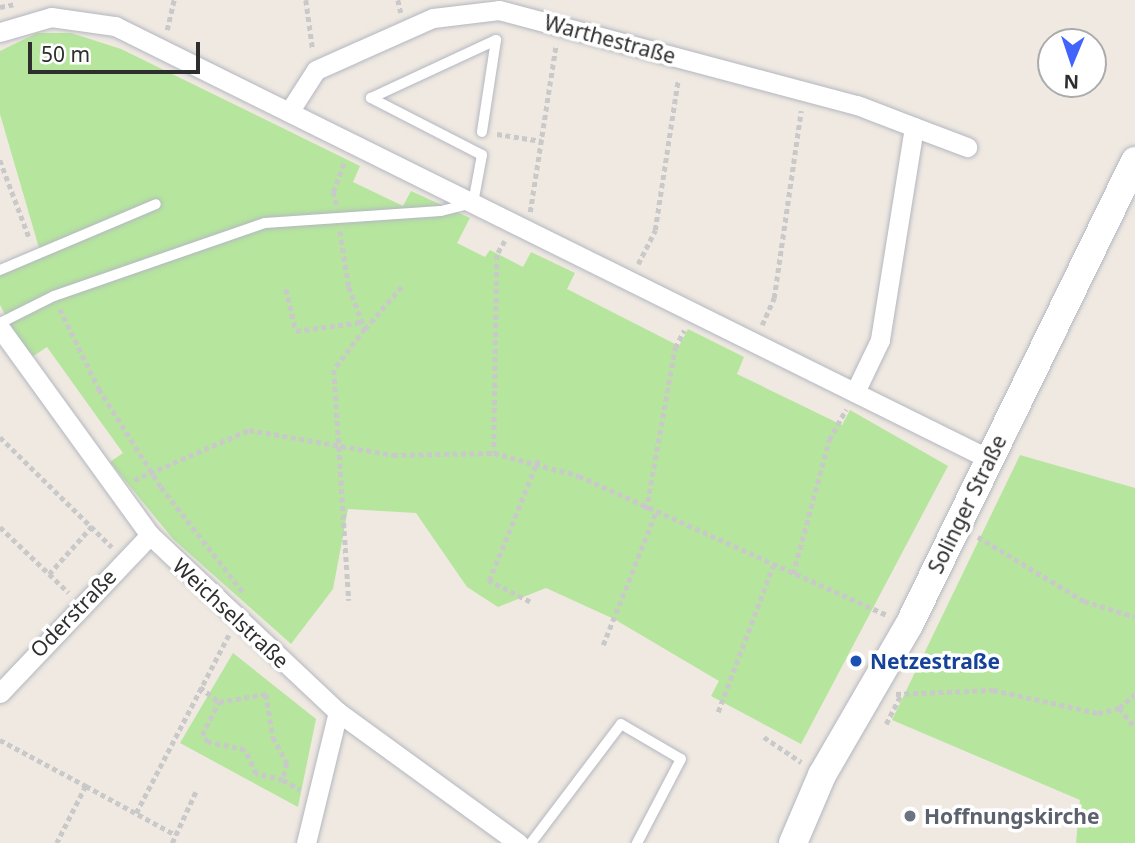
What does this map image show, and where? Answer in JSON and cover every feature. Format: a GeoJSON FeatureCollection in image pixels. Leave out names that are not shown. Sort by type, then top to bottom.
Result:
{"type":"FeatureCollection","features":[{"type":"Feature","properties":{"kind":"main road","name":"Solinger Straße"},"geometry":{"type":"LineString","coordinates":[[793,843],[822,775],[888,692],[909,625],[1135,161]]}},
{"type":"Feature","properties":{"kind":"street","name":"Warthestraße"},"geometry":{"type":"LineString","coordinates":[[316,70],[433,18],[467,11],[499,10],[682,57],[914,127],[967,147]]}},
{"type":"Feature","properties":{"kind":"street"},"geometry":{"type":"LineString","coordinates":[[0,33],[31,20],[72,16],[115,26],[989,459]]}},
{"type":"Feature","properties":{"kind":"street"},"geometry":{"type":"LineString","coordinates":[[289,112],[316,70]]}},
{"type":"Feature","properties":{"kind":"street"},"geometry":{"type":"LineString","coordinates":[[855,392],[880,340],[914,127]]}},
{"type":"Feature","properties":{"kind":"street","name":"Weichselstraße"},"geometry":{"type":"LineString","coordinates":[[0,328],[150,536],[338,712],[518,843]]}},
{"type":"Feature","properties":{"kind":"street","name":"Oderstraße"},"geometry":{"type":"LineString","coordinates":[[0,693],[79,604],[150,536]]}},
{"type":"Feature","properties":{"kind":"street"},"geometry":{"type":"LineString","coordinates":[[306,843],[338,712]]}},
{"type":"Feature","properties":{"kind":"lane"},"geometry":{"type":"LineString","coordinates":[[0,323],[54,296],[265,223],[338,214],[441,211],[473,203],[482,155],[371,98],[496,40],[482,132]]}},
{"type":"Feature","properties":{"kind":"lane"},"geometry":{"type":"LineString","coordinates":[[0,270],[156,204]]}},
{"type":"Feature","properties":{"kind":"lane"},"geometry":{"type":"LineString","coordinates":[[531,843],[621,724],[681,759],[637,843]]}},
{"type":"Feature","properties":{"kind":"path"},"geometry":{"type":"LineString","coordinates":[[162,49],[174,0]]}},
{"type":"Feature","properties":{"kind":"path"},"geometry":{"type":"LineString","coordinates":[[306,0],[316,70]]}},
{"type":"Feature","properties":{"kind":"path"},"geometry":{"type":"LineString","coordinates":[[494,453],[497,255],[520,226],[541,141],[559,26]]}},
{"type":"Feature","properties":{"kind":"path"},"geometry":{"type":"LineString","coordinates":[[630,281],[654,230],[682,57]]}},
{"type":"Feature","properties":{"kind":"path"},"geometry":{"type":"LineString","coordinates":[[754,342],[774,298],[801,118]]}},
{"type":"Feature","properties":{"kind":"path"},"geometry":{"type":"LineString","coordinates":[[482,132],[541,141]]}},
{"type":"Feature","properties":{"kind":"path"},"geometry":{"type":"LineString","coordinates":[[352,143],[333,192],[349,287],[365,329]]}},
{"type":"Feature","properties":{"kind":"path"},"geometry":{"type":"LineString","coordinates":[[0,160],[35,253]]}},
{"type":"Feature","properties":{"kind":"path"},"geometry":{"type":"LineString","coordinates":[[349,601],[341,444],[334,370],[402,286]]}},
{"type":"Feature","properties":{"kind":"path"},"geometry":{"type":"LineString","coordinates":[[286,289],[296,331],[362,321]]}},
{"type":"Feature","properties":{"kind":"path"},"geometry":{"type":"LineString","coordinates":[[54,296],[99,389],[150,470],[245,594],[239,622],[200,687],[136,813]]}},
{"type":"Feature","properties":{"kind":"path"},"geometry":{"type":"LineString","coordinates":[[646,509],[675,348],[694,312]]}},
{"type":"Feature","properties":{"kind":"path"},"geometry":{"type":"LineString","coordinates":[[793,574],[829,440],[855,392]]}},
{"type":"Feature","properties":{"kind":"path"},"geometry":{"type":"LineString","coordinates":[[116,491],[150,470],[249,430],[393,455],[494,453],[538,460],[880,615],[909,625]]}},
{"type":"Feature","properties":{"kind":"path"},"geometry":{"type":"LineString","coordinates":[[0,437],[125,560]]}},
{"type":"Feature","properties":{"kind":"path"},"geometry":{"type":"LineString","coordinates":[[530,602],[489,581],[538,460]]}},
{"type":"Feature","properties":{"kind":"path"},"geometry":{"type":"LineString","coordinates":[[603,645],[655,514]]}},
{"type":"Feature","properties":{"kind":"path"},"geometry":{"type":"LineString","coordinates":[[957,525],[1084,601],[1135,617]]}},
{"type":"Feature","properties":{"kind":"path"},"geometry":{"type":"LineString","coordinates":[[49,574],[92,526]]}},
{"type":"Feature","properties":{"kind":"path"},"geometry":{"type":"LineString","coordinates":[[0,527],[79,604]]}},
{"type":"Feature","properties":{"kind":"path"},"geometry":{"type":"LineString","coordinates":[[718,712],[773,566]]}},
{"type":"Feature","properties":{"kind":"path"},"geometry":{"type":"LineString","coordinates":[[200,687],[219,702],[265,694],[273,737],[286,763],[283,780]]}},
{"type":"Feature","properties":{"kind":"path"},"geometry":{"type":"LineString","coordinates":[[886,724],[888,692],[993,690],[1077,710],[1119,708],[1135,694]]}},
{"type":"Feature","properties":{"kind":"path"},"geometry":{"type":"LineString","coordinates":[[219,702],[202,735],[208,742],[245,750],[262,778],[283,780],[316,800]]}},
{"type":"Feature","properties":{"kind":"path"},"geometry":{"type":"LineString","coordinates":[[1119,708],[1135,727]]}},
{"type":"Feature","properties":{"kind":"path"},"geometry":{"type":"LineString","coordinates":[[764,737],[822,775]]}},
{"type":"Feature","properties":{"kind":"path"},"geometry":{"type":"LineString","coordinates":[[0,740],[174,834]]}},
{"type":"Feature","properties":{"kind":"path"},"geometry":{"type":"LineString","coordinates":[[57,843],[86,786]]}},
{"type":"Feature","properties":{"kind":"path"},"geometry":{"type":"LineString","coordinates":[[172,843],[196,791]]}},
{"type":"Feature","properties":{"kind":"green space"},"geometry":{"type":"Polygon","coordinates":[[[37,33],[71,33],[121,49],[360,166],[353,182],[403,206],[411,191],[470,218],[457,243],[485,257],[490,250],[523,267],[531,252],[575,273],[567,289],[679,346],[688,329],[744,357],[737,374],[842,425],[850,410],[948,466],[801,744],[711,696],[719,681],[614,619],[546,588],[498,607],[467,587],[416,513],[348,509],[333,589],[291,644],[173,539],[110,462],[123,453],[47,347],[29,359],[0,305],[0,270],[39,248],[0,114],[0,51],[37,33]]]}},
{"type":"Feature","properties":{"kind":"green space"},"geometry":{"type":"Polygon","coordinates":[[[1020,455],[1135,488],[1135,843],[1076,843],[1080,800],[892,720],[1020,455]]]}},
{"type":"Feature","properties":{"kind":"green space"},"geometry":{"type":"Polygon","coordinates":[[[233,653],[316,719],[298,807],[180,743],[233,653]]]}},
{"type":"Feature","properties":{"kind":"place","name":"Netzestraße"},"geometry":{"type":"Point","coordinates":[856,661]}},
{"type":"Feature","properties":{"kind":"place","name":"Hoffnungskirche"},"geometry":{"type":"Point","coordinates":[910,816]}}]}
